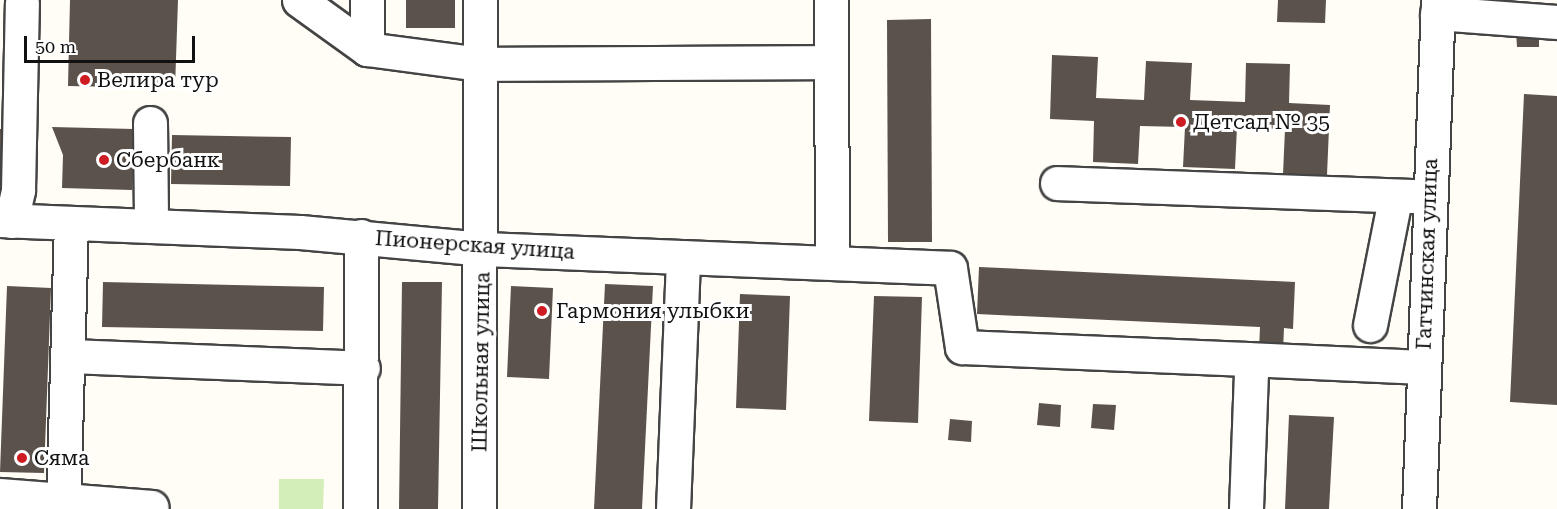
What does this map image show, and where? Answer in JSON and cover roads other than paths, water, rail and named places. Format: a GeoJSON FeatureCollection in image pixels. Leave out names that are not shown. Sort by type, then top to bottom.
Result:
{"type":"FeatureCollection","features":[{"type":"Feature","properties":{"kind":"street"},"geometry":{"type":"LineString","coordinates":[[299,0],[367,49],[479,64],[830,62]]}},
{"type":"Feature","properties":{"kind":"street"},"geometry":{"type":"LineString","coordinates":[[367,0],[367,49]]}},
{"type":"Feature","properties":{"kind":"street","name":"Школьная улица"},"geometry":{"type":"LineString","coordinates":[[479,509],[482,249],[480,0]]}},
{"type":"Feature","properties":{"kind":"street"},"geometry":{"type":"LineString","coordinates":[[831,0],[832,261]]}},
{"type":"Feature","properties":{"kind":"street"},"geometry":{"type":"LineString","coordinates":[[5,220],[18,190],[22,3]]}},
{"type":"Feature","properties":{"kind":"street"},"geometry":{"type":"LineString","coordinates":[[1438,7],[1557,22]]}},
{"type":"Feature","properties":{"kind":"street","name":"Гатчинская улица"},"geometry":{"type":"LineString","coordinates":[[1419,509],[1438,7]]}},
{"type":"Feature","properties":{"kind":"street"},"geometry":{"type":"LineString","coordinates":[[150,123],[151,226]]}},
{"type":"Feature","properties":{"kind":"street"},"geometry":{"type":"LineString","coordinates":[[1057,183],[1395,199],[1430,197]]}},
{"type":"Feature","properties":{"kind":"street"},"geometry":{"type":"LineString","coordinates":[[1370,325],[1395,199]]}},
{"type":"Feature","properties":{"kind":"street","name":"Пионерская улица"},"geometry":{"type":"LineString","coordinates":[[5,220],[362,236],[482,249],[832,261],[950,268],[962,347],[1247,359]]}},
{"type":"Feature","properties":{"kind":"street"},"geometry":{"type":"LineString","coordinates":[[63,505],[71,224]]}},
{"type":"Feature","properties":{"kind":"street"},"geometry":{"type":"LineString","coordinates":[[360,509],[363,368],[362,236]]}},
{"type":"Feature","properties":{"kind":"street"},"geometry":{"type":"LineString","coordinates":[[673,509],[683,257]]}},
{"type":"Feature","properties":{"kind":"street"},"geometry":{"type":"LineString","coordinates":[[68,356],[363,368]]}},
{"type":"Feature","properties":{"kind":"street"},"geometry":{"type":"LineString","coordinates":[[1246,509],[1251,372],[1247,359],[1423,368]]}},
{"type":"Feature","properties":{"kind":"street"},"geometry":{"type":"LineString","coordinates":[[0,495],[63,505],[152,507]]}},
{"type":"Feature","properties":{"kind":"place","name":"Велира тур"},"geometry":{"type":"Point","coordinates":[85,80]}},
{"type":"Feature","properties":{"kind":"place","name":"Детсад № 35"},"geometry":{"type":"Point","coordinates":[1181,122]}},
{"type":"Feature","properties":{"kind":"place","name":"Сбербанк"},"geometry":{"type":"Point","coordinates":[104,160]}},
{"type":"Feature","properties":{"kind":"place","name":"Гармония улыбки"},"geometry":{"type":"Point","coordinates":[542,311]}},
{"type":"Feature","properties":{"kind":"place","name":"Сяма"},"geometry":{"type":"Point","coordinates":[22,458]}}]}
